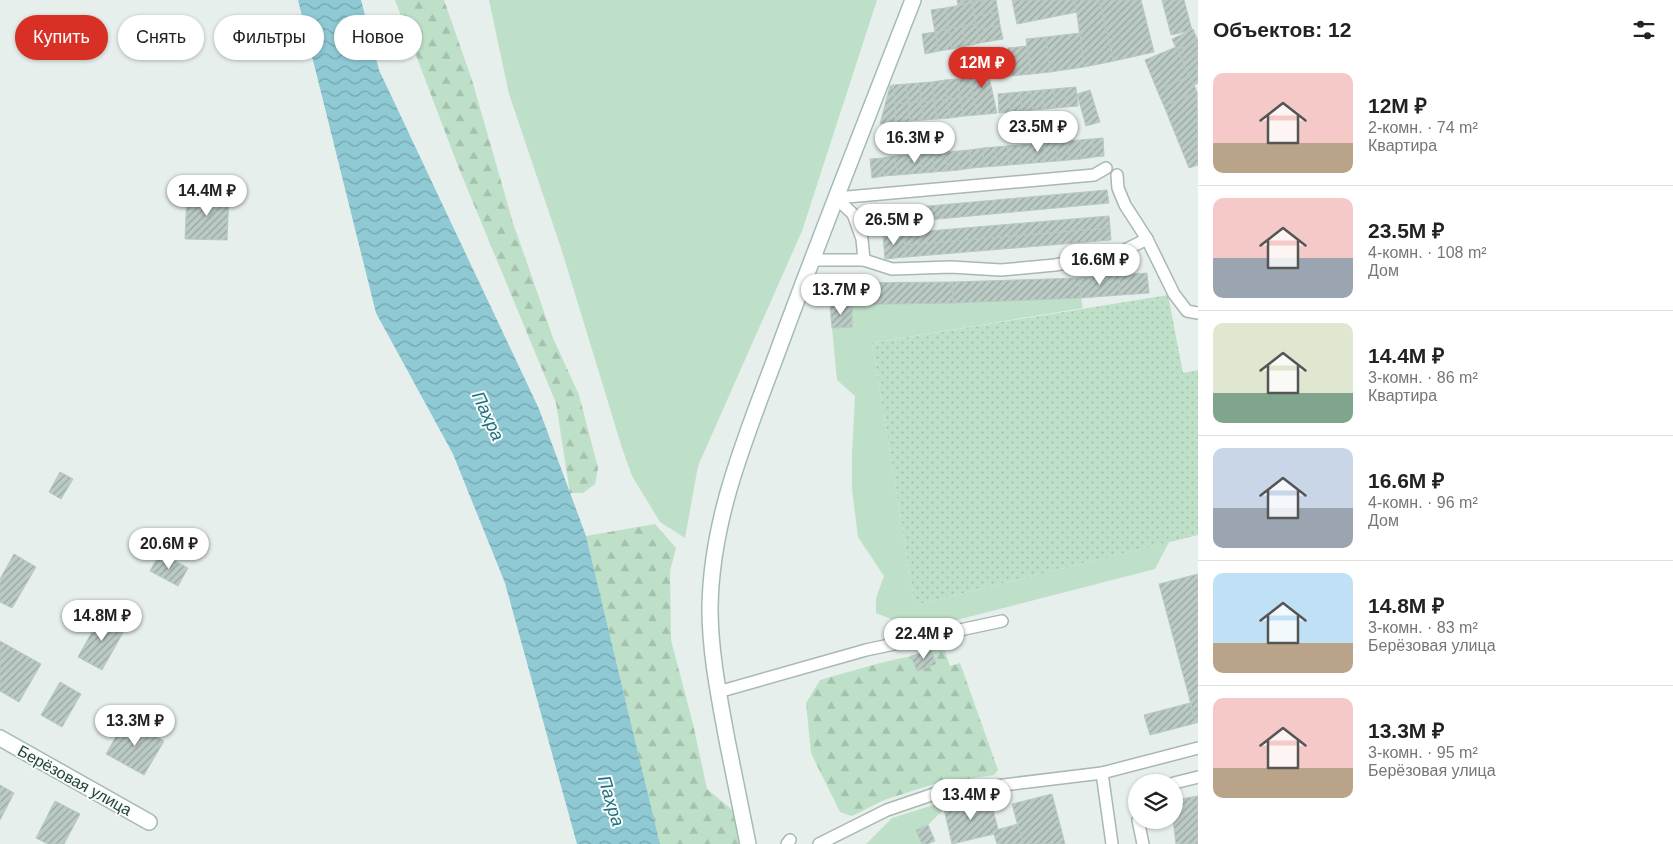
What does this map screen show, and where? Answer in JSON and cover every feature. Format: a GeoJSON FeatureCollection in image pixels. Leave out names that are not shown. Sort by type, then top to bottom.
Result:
{"type":"FeatureCollection","features":[{"type":"Feature","properties":{"kind":"main road"},"geometry":{"type":"LineString","coordinates":[[748,844],[711,647],[710,606],[720,524],[731,479],[812,260],[913,0]]}},
{"type":"Feature","properties":{"kind":"main road","name":"Берёзовая улица"},"geometry":{"type":"LineString","coordinates":[[0,738],[149,822]]}},
{"type":"Feature","properties":{"kind":"lane"},"geometry":{"type":"LineString","coordinates":[[836,198],[1094,174],[1106,168]]}},
{"type":"Feature","properties":{"kind":"lane"},"geometry":{"type":"LineString","coordinates":[[1117,175],[1118,188],[1125,205],[1147,239],[1174,294],[1187,310],[1198,313]]}},
{"type":"Feature","properties":{"kind":"lane"},"geometry":{"type":"LineString","coordinates":[[836,198],[853,214],[862,239],[864,260]]}},
{"type":"Feature","properties":{"kind":"lane"},"geometry":{"type":"LineString","coordinates":[[812,260],[864,260],[892,269],[951,268],[1000,270],[1054,265],[1119,253],[1147,239]]}},
{"type":"Feature","properties":{"kind":"lane"},"geometry":{"type":"LineString","coordinates":[[718,692],[866,650],[1002,621]]}},
{"type":"Feature","properties":{"kind":"lane"},"geometry":{"type":"LineString","coordinates":[[819,844],[887,810],[937,793],[1102,772],[1198,748]]}},
{"type":"Feature","properties":{"kind":"lane"},"geometry":{"type":"LineString","coordinates":[[1102,772],[1112,844]]}},
{"type":"Feature","properties":{"kind":"lane"},"geometry":{"type":"LineString","coordinates":[[1183,781],[1198,777]]}},
{"type":"Feature","properties":{"kind":"lane"},"geometry":{"type":"LineString","coordinates":[[1140,829],[1142,844]]}},
{"type":"Feature","properties":{"kind":"green space"},"geometry":{"type":"Polygon","coordinates":[[[395,0],[444,0],[472,80],[513,223],[553,338],[579,395],[598,468],[595,484],[583,493],[570,493],[556,403],[458,166],[418,60],[422,60],[422,15],[401,15],[395,0]]]}},
{"type":"Feature","properties":{"kind":"green space"},"geometry":{"type":"Polygon","coordinates":[[[489,0],[877,0],[802,231],[698,466],[685,538],[660,522],[632,476],[561,248],[509,94],[489,0]]]}},
{"type":"Feature","properties":{"kind":"green space"},"geometry":{"type":"Polygon","coordinates":[[[1168,295],[1183,373],[1198,370],[1198,535],[915,605],[872,343],[1168,295]]]}},
{"type":"Feature","properties":{"kind":"green space"},"geometry":{"type":"Polygon","coordinates":[[[1081,298],[1083,308],[872,343],[915,605],[1169,542],[1155,569],[918,630],[876,613],[876,598],[884,576],[858,537],[852,489],[855,396],[837,380],[832,328],[852,327],[852,305],[1081,298]]]}},
{"type":"Feature","properties":{"kind":"green space"},"geometry":{"type":"Polygon","coordinates":[[[655,524],[676,548],[670,571],[671,640],[693,724],[707,789],[743,819],[748,844],[660,844],[586,536],[655,524]]]}},
{"type":"Feature","properties":{"kind":"green space"},"geometry":{"type":"Polygon","coordinates":[[[931,650],[945,651],[950,666],[960,663],[998,770],[994,775],[934,784],[884,800],[852,816],[840,812],[811,753],[806,703],[820,680],[911,656],[917,671],[936,664],[931,650]]]}},
{"type":"Feature","properties":{"kind":"green space"},"geometry":{"type":"Polygon","coordinates":[[[940,803],[944,809],[928,825],[916,830],[922,844],[866,844],[892,818],[940,803]]]}},
{"type":"Feature","properties":{"kind":"water","name":"Пахра"},"geometry":{"type":"Polygon","coordinates":[[[298,0],[361,0],[365,15],[334,15],[334,60],[376,60],[379,70],[539,409],[586,536],[660,844],[577,844],[505,583],[453,454],[376,313],[313,60],[324,60],[324,15],[302,15],[298,0]]]}},
{"type":"Feature","properties":{"kind":"building"},"geometry":{"type":"Polygon","coordinates":[[[957,0],[986,0],[958,5],[957,0]]]}},
{"type":"Feature","properties":{"kind":"building"},"geometry":{"type":"Polygon","coordinates":[[[996,0],[998,12],[975,16],[972,3],[996,0]]]}},
{"type":"Feature","properties":{"kind":"building"},"geometry":{"type":"Polygon","coordinates":[[[1012,0],[1075,0],[1077,12],[1017,24],[1012,0]]]}},
{"type":"Feature","properties":{"kind":"building"},"geometry":{"type":"Polygon","coordinates":[[[1075,0],[1099,0],[1114,61],[1084,67],[1075,0]]]}},
{"type":"Feature","properties":{"kind":"building"},"geometry":{"type":"Polygon","coordinates":[[[1099,0],[1141,0],[1154,52],[1114,61],[1099,0]]]}},
{"type":"Feature","properties":{"kind":"building"},"geometry":{"type":"Polygon","coordinates":[[[1162,0],[1184,0],[1192,30],[1171,35],[1162,0]]]}},
{"type":"Feature","properties":{"kind":"building"},"geometry":{"type":"Polygon","coordinates":[[[972,3],[976,24],[949,29],[945,8],[972,3]]]}},
{"type":"Feature","properties":{"kind":"building"},"geometry":{"type":"Polygon","coordinates":[[[945,8],[949,29],[935,32],[931,10],[945,8]]]}},
{"type":"Feature","properties":{"kind":"building"},"geometry":{"type":"Polygon","coordinates":[[[998,12],[1000,25],[977,30],[975,16],[998,12]]]}},
{"type":"Feature","properties":{"kind":"building"},"geometry":{"type":"Polygon","coordinates":[[[976,24],[980,43],[966,46],[962,26],[976,24]]]}},
{"type":"Feature","properties":{"kind":"building"},"geometry":{"type":"Polygon","coordinates":[[[1000,25],[1003,39],[980,43],[977,30],[1000,25]]]}},
{"type":"Feature","properties":{"kind":"building"},"geometry":{"type":"Polygon","coordinates":[[[962,26],[966,46],[952,49],[949,29],[962,26]]]}},
{"type":"Feature","properties":{"kind":"building"},"geometry":{"type":"Polygon","coordinates":[[[949,29],[952,49],[939,51],[935,32],[949,29]]]}},
{"type":"Feature","properties":{"kind":"building"},"geometry":{"type":"Polygon","coordinates":[[[1193,29],[1198,41],[1177,50],[1172,39],[1193,29]]]}},
{"type":"Feature","properties":{"kind":"building"},"geometry":{"type":"Polygon","coordinates":[[[935,32],[939,51],[925,54],[922,34],[935,32]]]}},
{"type":"Feature","properties":{"kind":"building"},"geometry":{"type":"Polygon","coordinates":[[[1080,33],[1084,67],[1050,72],[1046,37],[1080,33]]]}},
{"type":"Feature","properties":{"kind":"building"},"geometry":{"type":"Polygon","coordinates":[[[1046,37],[1050,72],[1031,74],[1026,39],[1046,37]]]}},
{"type":"Feature","properties":{"kind":"building"},"geometry":{"type":"Polygon","coordinates":[[[1198,41],[1198,55],[1183,62],[1177,50],[1198,41]]]}},
{"type":"Feature","properties":{"kind":"building"},"geometry":{"type":"Polygon","coordinates":[[[1027,46],[1031,74],[1011,76],[1008,48],[1027,46]]]}},
{"type":"Feature","properties":{"kind":"building"},"geometry":{"type":"Polygon","coordinates":[[[1176,47],[1190,76],[1157,90],[1145,60],[1176,47]]]}},
{"type":"Feature","properties":{"kind":"building"},"geometry":{"type":"Polygon","coordinates":[[[1008,50],[1011,76],[990,78],[985,53],[1008,50]]]}},
{"type":"Feature","properties":{"kind":"building"},"geometry":{"type":"Polygon","coordinates":[[[1198,55],[1198,69],[1188,73],[1183,62],[1198,55]]]}},
{"type":"Feature","properties":{"kind":"building"},"geometry":{"type":"Polygon","coordinates":[[[986,63],[997,113],[977,115],[967,66],[986,63]]]}},
{"type":"Feature","properties":{"kind":"building"},"geometry":{"type":"Polygon","coordinates":[[[1198,69],[1198,83],[1194,85],[1188,73],[1198,69]]]}},
{"type":"Feature","properties":{"kind":"building"},"geometry":{"type":"Polygon","coordinates":[[[1190,76],[1197,92],[1164,106],[1157,90],[1190,76]]]}},
{"type":"Feature","properties":{"kind":"building"},"geometry":{"type":"Polygon","coordinates":[[[969,78],[973,97],[960,98],[959,79],[969,78]]]}},
{"type":"Feature","properties":{"kind":"building"},"geometry":{"type":"Polygon","coordinates":[[[959,79],[960,98],[947,99],[945,80],[959,79]]]}},
{"type":"Feature","properties":{"kind":"building"},"geometry":{"type":"Polygon","coordinates":[[[945,80],[947,99],[934,101],[932,82],[945,80]]]}},
{"type":"Feature","properties":{"kind":"building"},"geometry":{"type":"Polygon","coordinates":[[[932,82],[934,101],[921,102],[919,83],[932,82]]]}},
{"type":"Feature","properties":{"kind":"building"},"geometry":{"type":"Polygon","coordinates":[[[919,83],[921,102],[908,103],[906,84],[919,83]]]}},
{"type":"Feature","properties":{"kind":"building"},"geometry":{"type":"Polygon","coordinates":[[[906,84],[908,103],[895,104],[893,85],[906,84]]]}},
{"type":"Feature","properties":{"kind":"building"},"geometry":{"type":"Polygon","coordinates":[[[893,85],[896,123],[880,124],[890,86],[893,85]]]}},
{"type":"Feature","properties":{"kind":"building"},"geometry":{"type":"Polygon","coordinates":[[[1076,87],[1078,106],[1066,107],[1065,88],[1076,87]]]}},
{"type":"Feature","properties":{"kind":"building"},"geometry":{"type":"Polygon","coordinates":[[[1065,88],[1066,107],[1055,108],[1054,89],[1065,88]]]}},
{"type":"Feature","properties":{"kind":"building"},"geometry":{"type":"Polygon","coordinates":[[[1054,89],[1055,108],[1044,109],[1042,90],[1054,89]]]}},
{"type":"Feature","properties":{"kind":"building"},"geometry":{"type":"Polygon","coordinates":[[[1042,90],[1044,109],[1033,110],[1031,91],[1042,90]]]}},
{"type":"Feature","properties":{"kind":"building"},"geometry":{"type":"Polygon","coordinates":[[[1090,90],[1100,122],[1086,126],[1077,94],[1090,90]]]}},
{"type":"Feature","properties":{"kind":"building"},"geometry":{"type":"Polygon","coordinates":[[[1031,91],[1033,110],[1022,111],[1020,92],[1031,91]]]}},
{"type":"Feature","properties":{"kind":"building"},"geometry":{"type":"Polygon","coordinates":[[[1020,92],[1022,111],[1010,112],[1009,93],[1020,92]]]}},
{"type":"Feature","properties":{"kind":"building"},"geometry":{"type":"Polygon","coordinates":[[[1197,92],[1198,165],[1189,168],[1164,106],[1197,92]]]}},
{"type":"Feature","properties":{"kind":"building"},"geometry":{"type":"Polygon","coordinates":[[[1009,93],[1010,112],[999,113],[998,94],[1009,93]]]}},
{"type":"Feature","properties":{"kind":"building"},"geometry":{"type":"Polygon","coordinates":[[[973,97],[977,115],[964,116],[960,98],[973,97]]]}},
{"type":"Feature","properties":{"kind":"building"},"geometry":{"type":"Polygon","coordinates":[[[960,98],[964,116],[950,118],[947,99],[960,98]]]}},
{"type":"Feature","properties":{"kind":"building"},"geometry":{"type":"Polygon","coordinates":[[[947,99],[950,118],[937,119],[934,101],[947,99]]]}},
{"type":"Feature","properties":{"kind":"building"},"geometry":{"type":"Polygon","coordinates":[[[934,101],[937,119],[923,120],[921,102],[934,101]]]}},
{"type":"Feature","properties":{"kind":"building"},"geometry":{"type":"Polygon","coordinates":[[[921,102],[923,120],[910,121],[908,103],[921,102]]]}},
{"type":"Feature","properties":{"kind":"building"},"geometry":{"type":"Polygon","coordinates":[[[908,103],[910,121],[896,123],[895,104],[908,103]]]}},
{"type":"Feature","properties":{"kind":"building"},"geometry":{"type":"Polygon","coordinates":[[[1103,138],[1104,156],[1094,157],[1092,139],[1103,138]]]}},
{"type":"Feature","properties":{"kind":"building"},"geometry":{"type":"Polygon","coordinates":[[[1092,139],[1094,157],[1081,159],[1080,140],[1092,139]]]}},
{"type":"Feature","properties":{"kind":"building"},"geometry":{"type":"Polygon","coordinates":[[[1080,140],[1081,159],[1069,160],[1068,141],[1080,140]]]}},
{"type":"Feature","properties":{"kind":"building"},"geometry":{"type":"Polygon","coordinates":[[[1068,141],[1069,160],[1057,161],[1056,142],[1068,141]]]}},
{"type":"Feature","properties":{"kind":"building"},"geometry":{"type":"Polygon","coordinates":[[[1056,142],[1057,161],[1045,162],[1044,143],[1056,142]]]}},
{"type":"Feature","properties":{"kind":"building"},"geometry":{"type":"Polygon","coordinates":[[[1044,143],[1045,162],[1033,163],[1031,144],[1044,143]]]}},
{"type":"Feature","properties":{"kind":"building"},"geometry":{"type":"Polygon","coordinates":[[[1031,144],[1033,163],[1021,164],[1020,145],[1031,144]]]}},
{"type":"Feature","properties":{"kind":"building"},"geometry":{"type":"Polygon","coordinates":[[[1020,145],[1021,164],[1009,165],[1007,146],[1020,145]]]}},
{"type":"Feature","properties":{"kind":"building"},"geometry":{"type":"Polygon","coordinates":[[[1007,146],[1009,165],[997,166],[995,147],[1007,146]]]}},
{"type":"Feature","properties":{"kind":"building"},"geometry":{"type":"Polygon","coordinates":[[[995,147],[997,166],[984,167],[983,148],[995,147]]]}},
{"type":"Feature","properties":{"kind":"building"},"geometry":{"type":"Polygon","coordinates":[[[983,148],[984,167],[972,168],[970,150],[983,148]]]}},
{"type":"Feature","properties":{"kind":"building"},"geometry":{"type":"Polygon","coordinates":[[[970,150],[972,168],[959,170],[958,151],[970,150]]]}},
{"type":"Feature","properties":{"kind":"building"},"geometry":{"type":"Polygon","coordinates":[[[958,151],[959,170],[947,171],[945,152],[958,151]]]}},
{"type":"Feature","properties":{"kind":"building"},"geometry":{"type":"Polygon","coordinates":[[[945,152],[947,171],[934,172],[933,153],[945,152]]]}},
{"type":"Feature","properties":{"kind":"building"},"geometry":{"type":"Polygon","coordinates":[[[933,153],[934,172],[922,173],[920,154],[933,153]]]}},
{"type":"Feature","properties":{"kind":"building"},"geometry":{"type":"Polygon","coordinates":[[[920,154],[922,173],[909,174],[908,155],[920,154]]]}},
{"type":"Feature","properties":{"kind":"building"},"geometry":{"type":"Polygon","coordinates":[[[908,155],[909,174],[897,175],[895,156],[908,155]]]}},
{"type":"Feature","properties":{"kind":"building"},"geometry":{"type":"Polygon","coordinates":[[[895,156],[897,175],[884,176],[883,158],[895,156]]]}},
{"type":"Feature","properties":{"kind":"building"},"geometry":{"type":"Polygon","coordinates":[[[883,158],[884,176],[872,178],[870,159],[883,158]]]}},
{"type":"Feature","properties":{"kind":"building"},"geometry":{"type":"Polygon","coordinates":[[[1107,190],[1109,203],[896,223],[895,209],[1107,190]]]}},
{"type":"Feature","properties":{"kind":"building"},"geometry":{"type":"Polygon","coordinates":[[[187,194],[229,195],[227,240],[185,239],[187,194]]]}},
{"type":"Feature","properties":{"kind":"building"},"geometry":{"type":"Polygon","coordinates":[[[895,209],[896,225],[877,227],[876,211],[895,209]]]}},
{"type":"Feature","properties":{"kind":"building"},"geometry":{"type":"Polygon","coordinates":[[[1109,216],[1110,228],[905,245],[904,233],[1109,216]]]}},
{"type":"Feature","properties":{"kind":"building"},"geometry":{"type":"Polygon","coordinates":[[[1110,228],[1111,240],[906,257],[905,245],[1110,228]]]}},
{"type":"Feature","properties":{"kind":"building"},"geometry":{"type":"Polygon","coordinates":[[[904,233],[906,257],[885,259],[883,235],[904,233]]]}},
{"type":"Feature","properties":{"kind":"building"},"geometry":{"type":"Polygon","coordinates":[[[1147,273],[1149,293],[1120,295],[1119,275],[1147,273]]]}},
{"type":"Feature","properties":{"kind":"building"},"geometry":{"type":"Polygon","coordinates":[[[1119,275],[1120,295],[1081,298],[1079,278],[1119,275]]]}},
{"type":"Feature","properties":{"kind":"building"},"geometry":{"type":"Polygon","coordinates":[[[1079,278],[1081,298],[953,303],[952,282],[1079,278]]]}},
{"type":"Feature","properties":{"kind":"building"},"geometry":{"type":"Polygon","coordinates":[[[952,282],[953,303],[833,305],[833,283],[952,282]]]}},
{"type":"Feature","properties":{"kind":"building"},"geometry":{"type":"Polygon","coordinates":[[[830,305],[852,305],[852,327],[832,328],[830,305]]]}},
{"type":"Feature","properties":{"kind":"building"},"geometry":{"type":"Polygon","coordinates":[[[60,472],[73,479],[61,499],[49,492],[60,472]]]}},
{"type":"Feature","properties":{"kind":"building"},"geometry":{"type":"Polygon","coordinates":[[[160,553],[188,568],[178,586],[150,571],[160,553]]]}},
{"type":"Feature","properties":{"kind":"building"},"geometry":{"type":"Polygon","coordinates":[[[14,554],[36,567],[12,608],[0,602],[0,579],[14,554]]]}},
{"type":"Feature","properties":{"kind":"building"},"geometry":{"type":"Polygon","coordinates":[[[1198,574],[1198,722],[1196,723],[1159,584],[1198,574]]]}},
{"type":"Feature","properties":{"kind":"building"},"geometry":{"type":"Polygon","coordinates":[[[102,614],[126,627],[102,670],[78,657],[102,614]]]}},
{"type":"Feature","properties":{"kind":"building"},"geometry":{"type":"Polygon","coordinates":[[[0,641],[41,664],[19,702],[0,691],[0,641]]]}},
{"type":"Feature","properties":{"kind":"building"},"geometry":{"type":"Polygon","coordinates":[[[931,650],[936,664],[917,671],[911,656],[931,650]]]}},
{"type":"Feature","properties":{"kind":"building"},"geometry":{"type":"Polygon","coordinates":[[[60,682],[81,694],[62,727],[41,715],[60,682]]]}},
{"type":"Feature","properties":{"kind":"building"},"geometry":{"type":"Polygon","coordinates":[[[1190,703],[1196,723],[1150,735],[1144,715],[1190,703]]]}},
{"type":"Feature","properties":{"kind":"building"},"geometry":{"type":"Polygon","coordinates":[[[126,719],[164,741],[144,775],[106,754],[126,719]]]}},
{"type":"Feature","properties":{"kind":"building"},"geometry":{"type":"Polygon","coordinates":[[[0,785],[14,793],[0,820],[0,785]]]}},
{"type":"Feature","properties":{"kind":"building"},"geometry":{"type":"Polygon","coordinates":[[[1052,794],[1065,844],[1023,844],[1012,804],[1052,794]]]}},
{"type":"Feature","properties":{"kind":"building"},"geometry":{"type":"Polygon","coordinates":[[[1198,796],[1198,844],[1176,844],[1174,829],[1183,829],[1183,798],[1198,796]]]}},
{"type":"Feature","properties":{"kind":"building"},"geometry":{"type":"Polygon","coordinates":[[[990,798],[998,829],[993,831],[994,834],[952,844],[944,809],[977,803],[976,800],[990,798]]]}},
{"type":"Feature","properties":{"kind":"building"},"geometry":{"type":"Polygon","coordinates":[[[55,801],[80,814],[64,844],[48,844],[36,838],[55,801]]]}},
{"type":"Feature","properties":{"kind":"building"},"geometry":{"type":"Polygon","coordinates":[[[1018,824],[1023,844],[997,844],[993,831],[1018,824]]]}},
{"type":"Feature","properties":{"kind":"building"},"geometry":{"type":"Polygon","coordinates":[[[928,825],[935,841],[922,844],[916,830],[928,825]]]}}]}
